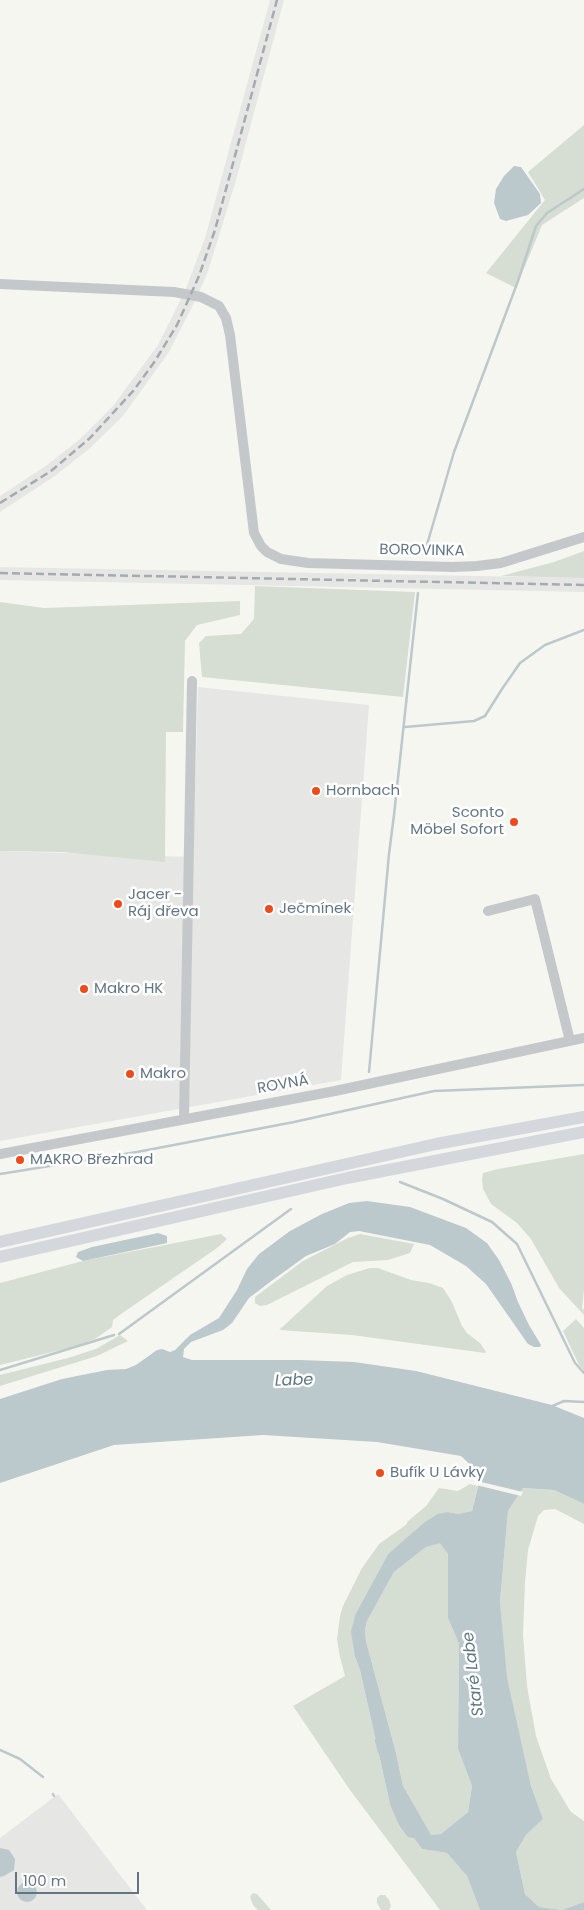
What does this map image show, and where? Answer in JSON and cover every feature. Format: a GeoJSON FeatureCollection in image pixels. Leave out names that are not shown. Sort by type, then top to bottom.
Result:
{"type":"FeatureCollection","features":[{"type":"Feature","properties":{"kind":"main road"},"geometry":{"type":"LineString","coordinates":[[0,1242],[436,1144],[584,1117]]}},
{"type":"Feature","properties":{"kind":"main road"},"geometry":{"type":"LineString","coordinates":[[0,1257],[347,1178],[584,1132]]}},
{"type":"Feature","properties":{"kind":"street","name":"BOROVINKA"},"geometry":{"type":"LineString","coordinates":[[0,284],[174,292],[201,297],[219,306],[228,325],[254,533],[261,546],[272,555],[294,562],[460,567],[501,563],[584,537]]}},
{"type":"Feature","properties":{"kind":"street"},"geometry":{"type":"LineString","coordinates":[[184,1118],[192,681]]}},
{"type":"Feature","properties":{"kind":"street"},"geometry":{"type":"LineString","coordinates":[[488,911],[535,899],[570,1041]]}},
{"type":"Feature","properties":{"kind":"street","name":"ROVNÁ"},"geometry":{"type":"LineString","coordinates":[[0,1154],[335,1091],[584,1038]]}},
{"type":"Feature","properties":{"kind":"shaded area"},"geometry":{"type":"Polygon","coordinates":[[[270,0],[284,0],[235,184],[208,271],[169,352],[123,416],[89,449],[55,476],[0,512],[0,496],[47,465],[80,439],[113,406],[158,345],[185,291],[205,238],[270,0]]]}},
{"type":"Feature","properties":{"kind":"shaded area"},"geometry":{"type":"Polygon","coordinates":[[[584,125],[584,198],[542,225],[516,288],[486,273],[545,200],[528,172],[584,125]]]}},
{"type":"Feature","properties":{"kind":"shaded area"},"geometry":{"type":"Polygon","coordinates":[[[584,551],[584,578],[501,576],[554,562],[584,551]]]}},
{"type":"Feature","properties":{"kind":"shaded area"},"geometry":{"type":"Polygon","coordinates":[[[0,567],[584,578],[584,592],[0,580],[0,567]]]}},
{"type":"Feature","properties":{"kind":"shaded area"},"geometry":{"type":"Polygon","coordinates":[[[255,586],[415,592],[403,697],[202,677],[199,643],[206,636],[241,634],[254,619],[255,586]]]}},
{"type":"Feature","properties":{"kind":"shaded area"},"geometry":{"type":"Polygon","coordinates":[[[240,601],[240,615],[197,625],[185,641],[183,732],[166,732],[165,862],[62,852],[0,851],[0,602],[44,608],[240,601]]]}},
{"type":"Feature","properties":{"kind":"shaded area"},"geometry":{"type":"Polygon","coordinates":[[[198,687],[369,705],[341,1080],[0,1141],[0,851],[193,857],[198,687]]]}},
{"type":"Feature","properties":{"kind":"shaded area"},"geometry":{"type":"Polygon","coordinates":[[[584,1154],[584,1290],[582,1309],[584,1309],[584,1315],[559,1288],[531,1239],[517,1223],[491,1204],[483,1189],[482,1179],[483,1173],[498,1169],[584,1154]]]}},
{"type":"Feature","properties":{"kind":"shaded area"},"geometry":{"type":"Polygon","coordinates":[[[221,1234],[227,1239],[217,1248],[121,1314],[113,1320],[112,1327],[95,1339],[77,1346],[0,1365],[0,1283],[83,1261],[221,1234]]]}},
{"type":"Feature","properties":{"kind":"shaded area"},"geometry":{"type":"Polygon","coordinates":[[[360,1234],[414,1244],[410,1253],[388,1260],[353,1262],[267,1305],[260,1306],[255,1303],[255,1297],[303,1261],[348,1238],[360,1234]]]}},
{"type":"Feature","properties":{"kind":"shaded area"},"geometry":{"type":"Polygon","coordinates":[[[370,1268],[378,1268],[411,1280],[443,1288],[452,1302],[462,1326],[467,1333],[480,1343],[486,1352],[352,1335],[279,1330],[327,1286],[347,1275],[370,1268]]]}},
{"type":"Feature","properties":{"kind":"shaded area"},"geometry":{"type":"Polygon","coordinates":[[[576,1319],[584,1328],[584,1371],[579,1365],[563,1331],[576,1319]]]}},
{"type":"Feature","properties":{"kind":"shaded area"},"geometry":{"type":"Polygon","coordinates":[[[120,1335],[128,1341],[97,1356],[0,1386],[0,1375],[96,1349],[120,1335]]]}},
{"type":"Feature","properties":{"kind":"shaded area"},"geometry":{"type":"Polygon","coordinates":[[[470,1484],[478,1486],[472,1511],[458,1514],[448,1512],[406,1539],[388,1554],[356,1613],[355,1657],[360,1670],[390,1804],[430,1835],[403,1786],[366,1641],[365,1630],[367,1621],[394,1572],[426,1547],[440,1542],[448,1554],[448,1618],[459,1644],[458,1749],[472,1786],[468,1812],[441,1834],[414,1838],[422,1849],[447,1853],[467,1876],[480,1910],[440,1910],[350,1790],[293,1706],[345,1676],[337,1639],[340,1616],[362,1568],[379,1544],[407,1524],[426,1506],[439,1488],[458,1491],[470,1484]]]}},
{"type":"Feature","properties":{"kind":"shaded area"},"geometry":{"type":"Polygon","coordinates":[[[523,1488],[554,1490],[584,1504],[584,1524],[555,1509],[544,1510],[538,1516],[528,1550],[525,1582],[523,1635],[527,1686],[536,1736],[551,1779],[571,1812],[584,1821],[584,1902],[562,1910],[539,1907],[525,1894],[516,1852],[526,1835],[543,1819],[531,1786],[506,1678],[500,1602],[508,1511],[523,1488]]]}},
{"type":"Feature","properties":{"kind":"shaded area"},"geometry":{"type":"Polygon","coordinates":[[[58,1794],[147,1910],[0,1910],[0,1838],[58,1794]]]}},
{"type":"Feature","properties":{"kind":"shaded area"},"geometry":{"type":"Polygon","coordinates":[[[253,1893],[257,1894],[271,1910],[258,1910],[253,1905],[250,1897],[253,1893]]]}},
{"type":"Feature","properties":{"kind":"shaded area"},"geometry":{"type":"Polygon","coordinates":[[[380,1895],[385,1895],[389,1900],[391,1906],[389,1910],[381,1910],[377,1903],[377,1898],[380,1895]]]}},
{"type":"Feature","properties":{"kind":"water"},"geometry":{"type":"Polygon","coordinates":[[[514,166],[521,167],[540,194],[541,203],[528,215],[506,221],[500,219],[494,203],[496,189],[504,176],[514,166]]]}},
{"type":"Feature","properties":{"kind":"water"},"geometry":{"type":"Polygon","coordinates":[[[367,1201],[410,1207],[466,1228],[487,1243],[499,1260],[511,1283],[529,1325],[541,1345],[540,1347],[528,1344],[486,1284],[466,1266],[430,1245],[359,1231],[350,1232],[335,1244],[306,1256],[249,1298],[232,1323],[223,1330],[191,1342],[184,1349],[183,1357],[192,1360],[354,1362],[416,1371],[552,1405],[584,1418],[584,1504],[554,1490],[523,1488],[508,1511],[500,1602],[507,1678],[531,1786],[543,1819],[526,1835],[516,1852],[525,1894],[539,1907],[562,1910],[480,1910],[467,1876],[447,1853],[422,1849],[414,1838],[408,1837],[399,1825],[390,1804],[360,1670],[355,1657],[351,1631],[356,1613],[388,1554],[425,1522],[438,1514],[448,1512],[458,1514],[472,1511],[481,1475],[461,1456],[377,1442],[263,1435],[114,1445],[0,1483],[0,1399],[62,1379],[107,1370],[126,1369],[136,1365],[157,1350],[162,1349],[170,1352],[175,1350],[190,1335],[219,1318],[237,1290],[247,1269],[259,1254],[290,1231],[322,1214],[349,1203],[367,1201]],[[440,1543],[426,1547],[394,1572],[367,1621],[365,1630],[366,1641],[403,1786],[431,1835],[441,1834],[468,1812],[472,1786],[458,1749],[459,1644],[448,1618],[448,1554],[440,1543]]]}},
{"type":"Feature","properties":{"kind":"water"},"geometry":{"type":"Polygon","coordinates":[[[158,1233],[167,1236],[167,1243],[83,1261],[76,1257],[78,1252],[92,1247],[158,1233]]]}},
{"type":"Feature","properties":{"kind":"water"},"geometry":{"type":"Polygon","coordinates":[[[0,1848],[9,1850],[15,1859],[14,1870],[0,1877],[0,1848]]]}},
{"type":"Feature","properties":{"kind":"water"},"geometry":{"type":"Polygon","coordinates":[[[27,1882],[34,1885],[37,1892],[34,1899],[27,1902],[20,1899],[17,1892],[20,1885],[27,1882]]]}},
{"type":"Feature","properties":{"kind":"water"},"geometry":{"type":"Polygon","coordinates":[[[584,1902],[584,1910],[562,1910],[584,1902]]]}},
{"type":"Feature","properties":{"kind":"pier"},"geometry":{"type":"Polygon","coordinates":[[[477,1481],[523,1492],[521,1496],[476,1485],[477,1481]]]}},
{"type":"Feature","properties":{"kind":"waterway"},"geometry":{"type":"LineString","coordinates":[[424,555],[454,452],[518,281],[536,226],[547,213],[584,189]]}},
{"type":"Feature","properties":{"kind":"waterway"},"geometry":{"type":"LineString","coordinates":[[369,1072],[389,854],[418,593]]}},
{"type":"Feature","properties":{"kind":"waterway"},"geometry":{"type":"LineString","coordinates":[[405,727],[474,721],[485,716],[520,663],[545,645],[584,630]]}},
{"type":"Feature","properties":{"kind":"waterway"},"geometry":{"type":"LineString","coordinates":[[0,1174],[137,1152],[294,1122],[434,1091],[584,1085]]}},
{"type":"Feature","properties":{"kind":"waterway"},"geometry":{"type":"LineString","coordinates":[[400,1182],[443,1199],[492,1222],[517,1244],[575,1363],[584,1373]]}},
{"type":"Feature","properties":{"kind":"waterway"},"geometry":{"type":"LineString","coordinates":[[119,1334],[291,1209]]}},
{"type":"Feature","properties":{"kind":"waterway"},"geometry":{"type":"LineString","coordinates":[[0,1370],[114,1335]]}},
{"type":"Feature","properties":{"kind":"waterway"},"geometry":{"type":"LineString","coordinates":[[550,1407],[564,1401],[584,1402]]}},
{"type":"Feature","properties":{"kind":"waterway"},"geometry":{"type":"LineString","coordinates":[[376,1740],[379,1752]]}},
{"type":"Feature","properties":{"kind":"waterway"},"geometry":{"type":"LineString","coordinates":[[0,1750],[20,1759],[43,1777]]}},
{"type":"Feature","properties":{"kind":"railway"},"geometry":{"type":"LineString","coordinates":[[0,503],[51,471],[90,438],[134,390],[155,361],[177,325],[199,276],[215,230],[277,0]]}},
{"type":"Feature","properties":{"kind":"railway"},"geometry":{"type":"LineString","coordinates":[[0,573],[584,585]]}},
{"type":"Feature","properties":{"kind":"place","name":"Hornbach"},"geometry":{"type":"Point","coordinates":[316,791]}},
{"type":"Feature","properties":{"kind":"place","name":"Sconto Möbel Sofort"},"geometry":{"type":"Point","coordinates":[514,822]}},
{"type":"Feature","properties":{"kind":"place","name":"Jacer - Ráj dřeva"},"geometry":{"type":"Point","coordinates":[118,904]}},
{"type":"Feature","properties":{"kind":"place","name":"Ječmínek"},"geometry":{"type":"Point","coordinates":[269,909]}},
{"type":"Feature","properties":{"kind":"place","name":"Makro HK"},"geometry":{"type":"Point","coordinates":[84,989]}},
{"type":"Feature","properties":{"kind":"place","name":"Makro"},"geometry":{"type":"Point","coordinates":[130,1074]}},
{"type":"Feature","properties":{"kind":"place","name":"MAKRO Březhrad"},"geometry":{"type":"Point","coordinates":[20,1160]}},
{"type":"Feature","properties":{"kind":"place","name":"Bufík U Lávky"},"geometry":{"type":"Point","coordinates":[380,1473]}},
{"type":"Feature","properties":{"kind":"water label","name":"Labe"},"geometry":{"type":"Point","coordinates":[294,1381]}},
{"type":"Feature","properties":{"kind":"water label","name":"Staré Labe"},"geometry":{"type":"Point","coordinates":[474,1674]}}]}
